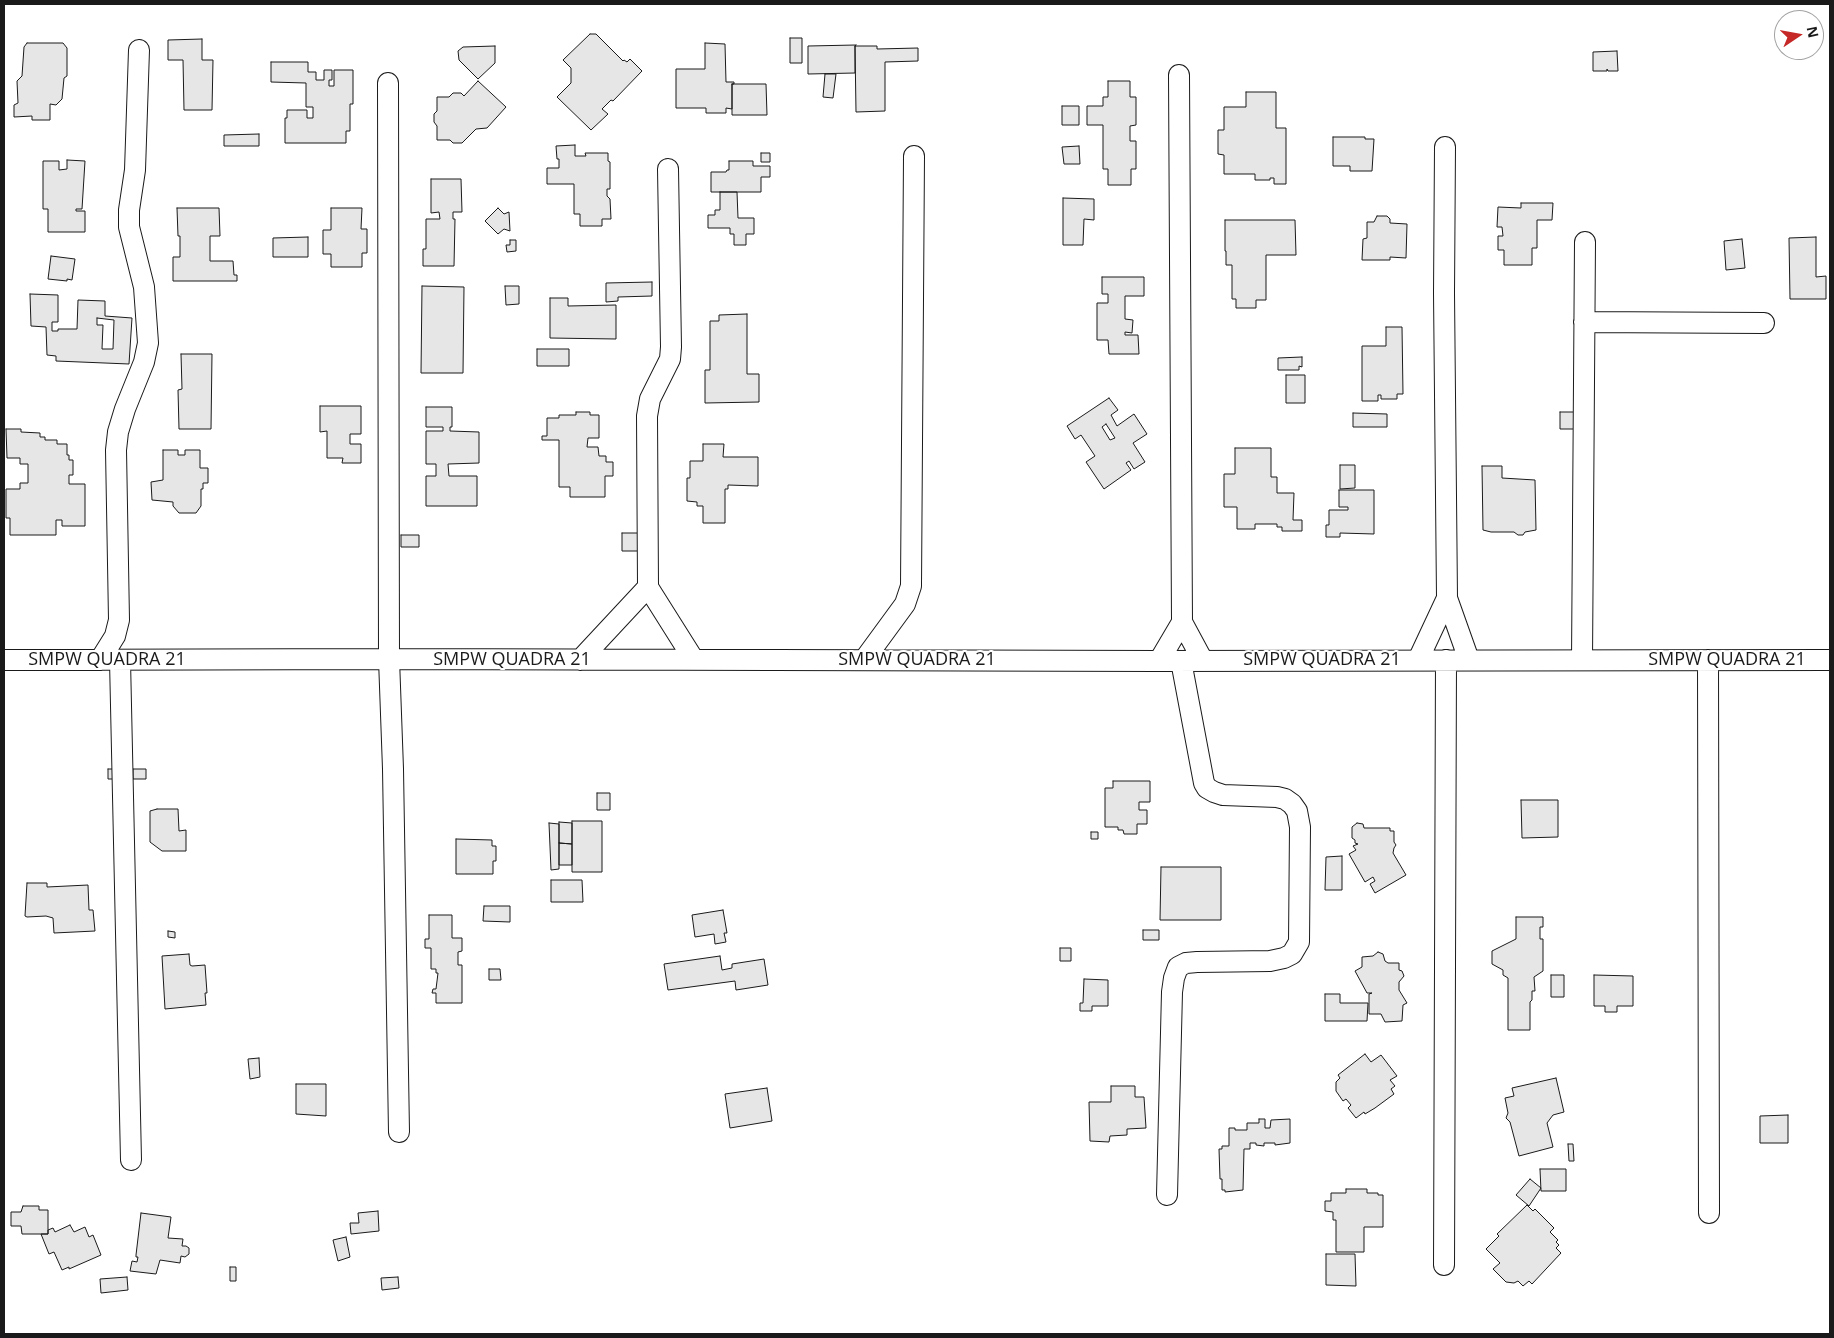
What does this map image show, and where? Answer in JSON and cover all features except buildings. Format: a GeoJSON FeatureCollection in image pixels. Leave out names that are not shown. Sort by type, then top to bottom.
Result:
{"type":"FeatureCollection","features":[{"type":"Feature","properties":{"kind":"street"},"geometry":{"type":"LineString","coordinates":[[131,1160],[110,660],[120,608],[116,450],[118,432],[144,362],[148,343],[144,287],[129,227],[129,210],[135,170],[139,50]]}},
{"type":"Feature","properties":{"kind":"street"},"geometry":{"type":"LineString","coordinates":[[1179,75],[1182,622],[1203,661]]}},
{"type":"Feature","properties":{"kind":"street"},"geometry":{"type":"LineString","coordinates":[[388,83],[389,659],[393,768],[399,1132]]}},
{"type":"Feature","properties":{"kind":"street"},"geometry":{"type":"LineString","coordinates":[[1445,147],[1444,293],[1447,598],[1469,660]]}},
{"type":"Feature","properties":{"kind":"street"},"geometry":{"type":"LineString","coordinates":[[864,660],[905,604],[911,586],[914,156]]}},
{"type":"Feature","properties":{"kind":"street"},"geometry":{"type":"LineString","coordinates":[[668,169],[672,347],[670,359],[650,399],[647,416],[648,587],[694,660]]}},
{"type":"Feature","properties":{"kind":"street"},"geometry":{"type":"LineString","coordinates":[[1582,660],[1585,242]]}},
{"type":"Feature","properties":{"kind":"street"},"geometry":{"type":"LineString","coordinates":[[1584,322],[1764,323]]}},
{"type":"Feature","properties":{"kind":"street"},"geometry":{"type":"LineString","coordinates":[[580,660],[648,587]]}},
{"type":"Feature","properties":{"kind":"street"},"geometry":{"type":"LineString","coordinates":[[1418,660],[1447,598]]}},
{"type":"Feature","properties":{"kind":"street"},"geometry":{"type":"LineString","coordinates":[[1159,661],[1182,622]]}},
{"type":"Feature","properties":{"kind":"street","name":"SMPW QUADRA 21"},"geometry":{"type":"LineString","coordinates":[[4,660],[1830,660]]}},
{"type":"Feature","properties":{"kind":"street"},"geometry":{"type":"LineString","coordinates":[[1444,1265],[1446,660]]}},
{"type":"Feature","properties":{"kind":"street"},"geometry":{"type":"LineString","coordinates":[[1708,660],[1709,1213]]}},
{"type":"Feature","properties":{"kind":"street"},"geometry":{"type":"LineString","coordinates":[[1167,1195],[1172,992],[1178,967],[1186,963],[1197,962],[1270,961],[1292,954],[1299,942],[1300,826],[1297,811],[1285,799],[1223,795],[1214,792],[1204,783],[1181,661]]}}]}
